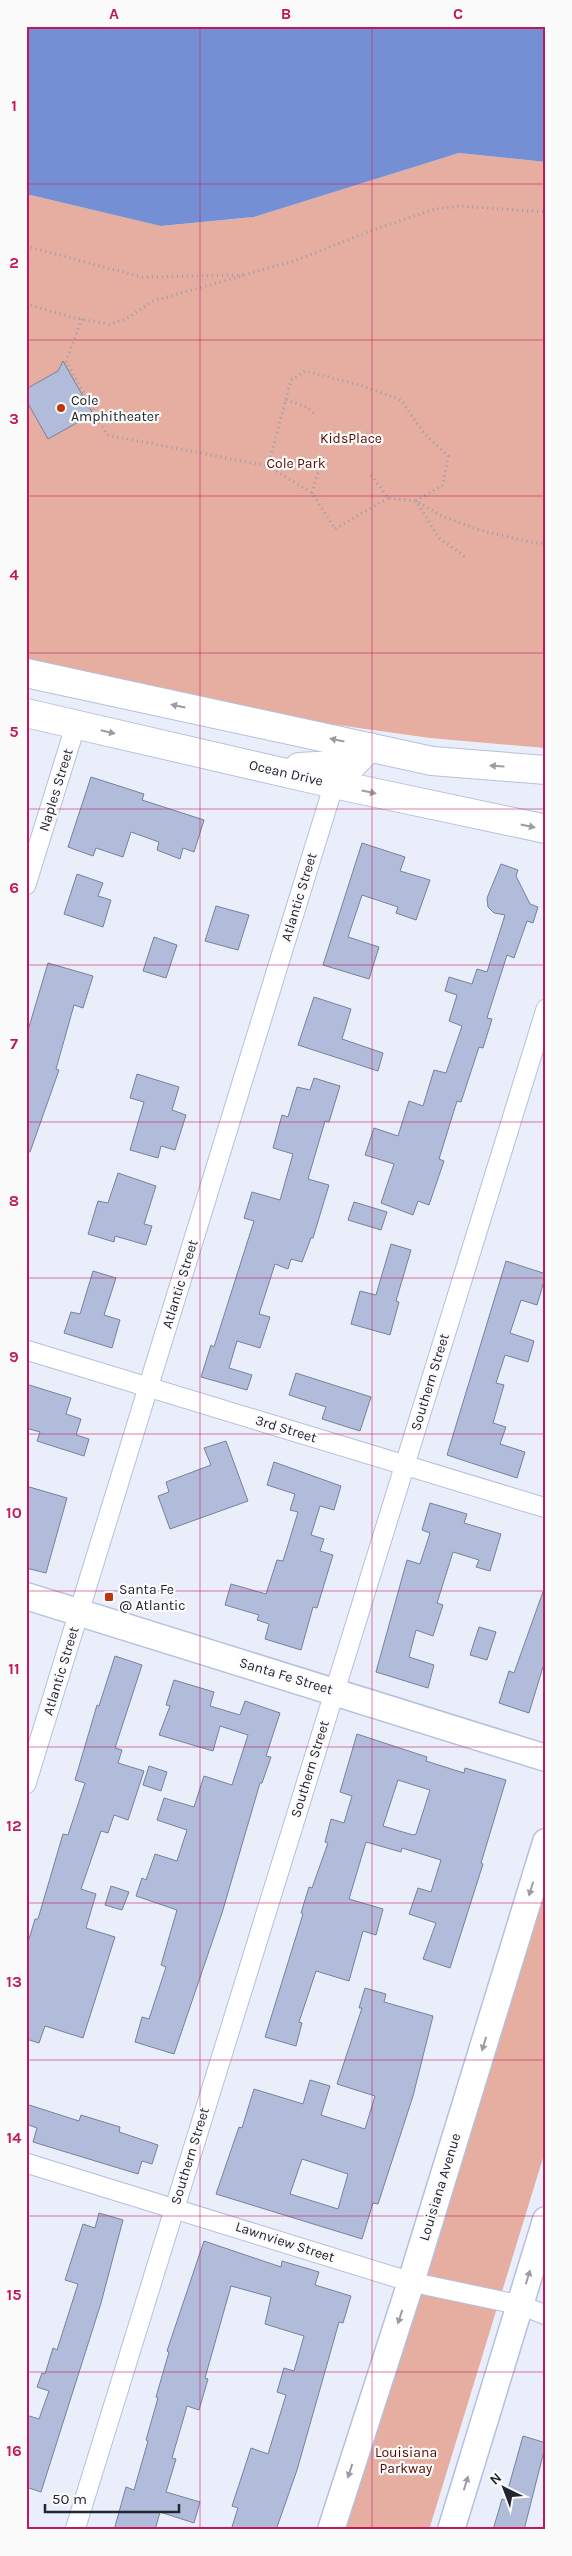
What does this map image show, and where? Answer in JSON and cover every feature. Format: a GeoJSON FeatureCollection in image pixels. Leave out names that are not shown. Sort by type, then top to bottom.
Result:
{"type":"FeatureCollection","features":[{"type":"Feature","properties":{"kind":"main road"},"geometry":{"type":"LineString","coordinates":[[26,673],[432,761],[546,770]]}},
{"type":"Feature","properties":{"kind":"main road","name":"Ocean Drive"},"geometry":{"type":"LineString","coordinates":[[26,713],[334,784],[546,830]]}},
{"type":"Feature","properties":{"kind":"main road"},"geometry":{"type":"LineString","coordinates":[[260,767],[353,764],[370,748]]}},
{"type":"Feature","properties":{"kind":"main road","name":"Santa Fe Street"},"geometry":{"type":"LineString","coordinates":[[26,1596],[546,1758]]}},
{"type":"Feature","properties":{"kind":"main road","name":"Louisiana Avenue"},"geometry":{"type":"LineString","coordinates":[[331,2530],[411,2282],[546,1842]]}},
{"type":"Feature","properties":{"kind":"main road"},"geometry":{"type":"LineString","coordinates":[[452,2530],[546,2220]]}},
{"type":"Feature","properties":{"kind":"street","name":"Naples Street"},"geometry":{"type":"LineString","coordinates":[[26,886],[76,724]]}},
{"type":"Feature","properties":{"kind":"street","name":"Atlantic Street"},"geometry":{"type":"LineString","coordinates":[[26,1784],[334,784]]}},
{"type":"Feature","properties":{"kind":"street","name":"Southern Street"},"geometry":{"type":"LineString","coordinates":[[74,2530],[546,1009]]}},
{"type":"Feature","properties":{"kind":"street","name":"3rd Street"},"geometry":{"type":"LineString","coordinates":[[26,1350],[546,1508]]}},
{"type":"Feature","properties":{"kind":"street","name":"Lawnview Street"},"geometry":{"type":"LineString","coordinates":[[26,2162],[411,2282],[520,2305],[546,2314]]}},
{"type":"Feature","properties":{"kind":"path"},"geometry":{"type":"LineString","coordinates":[[26,304],[109,324],[126,319],[154,301],[251,274],[435,208],[461,206],[546,212]]}},
{"type":"Feature","properties":{"kind":"path"},"geometry":{"type":"LineString","coordinates":[[26,246],[140,277],[251,274]]}},
{"type":"Feature","properties":{"kind":"path"},"geometry":{"type":"LineString","coordinates":[[82,319],[66,361],[107,435],[268,466],[312,493],[335,530],[388,498],[416,501],[442,516],[479,530],[535,543],[546,543]]}},
{"type":"Feature","properties":{"kind":"path"},"geometry":{"type":"LineString","coordinates":[[268,466],[291,380],[305,371],[360,385],[402,400],[423,432],[448,456],[443,485],[416,501]]}},
{"type":"Feature","properties":{"kind":"path"},"geometry":{"type":"LineString","coordinates":[[286,400],[307,407],[315,414]]}},
{"type":"Feature","properties":{"kind":"path"},"geometry":{"type":"LineString","coordinates":[[312,493],[316,475],[327,458]]}},
{"type":"Feature","properties":{"kind":"path"},"geometry":{"type":"LineString","coordinates":[[372,475],[388,498]]}},
{"type":"Feature","properties":{"kind":"path"},"geometry":{"type":"LineString","coordinates":[[416,501],[427,522],[439,538],[467,558]]}},
{"type":"Feature","properties":{"kind":"green space","name":"Cole Park"},"geometry":{"type":"Polygon","coordinates":[[[459,153],[546,162],[546,748],[430,738],[288,718],[26,658],[26,194],[162,226],[254,217],[459,153]]]}},
{"type":"Feature","properties":{"kind":"green space","name":"Louisiana Parkway"},"geometry":{"type":"Polygon","coordinates":[[[546,1864],[546,2148],[429,2530],[341,2530],[546,1864]]]}},
{"type":"Feature","properties":{"kind":"water"},"geometry":{"type":"Polygon","coordinates":[[[26,26],[546,26],[546,162],[459,153],[254,217],[161,226],[26,194],[26,26]]]}},
{"type":"Feature","properties":{"kind":"building","name":"Cole Amphitheater"},"geometry":{"type":"Polygon","coordinates":[[[63,361],[97,421],[82,420],[48,439],[26,400],[26,389],[58,371],[63,361]]]}},
{"type":"Feature","properties":{"kind":"building"},"geometry":{"type":"Polygon","coordinates":[[[91,777],[144,794],[142,800],[204,820],[194,852],[183,848],[180,859],[157,850],[159,842],[131,832],[123,857],[96,848],[93,856],[68,847],[91,777]]]}},
{"type":"Feature","properties":{"kind":"building"},"geometry":{"type":"Polygon","coordinates":[[[362,843],[405,857],[400,871],[430,880],[416,920],[396,913],[398,907],[362,895],[348,937],[379,947],[369,979],[323,965],[362,843]]]}},
{"type":"Feature","properties":{"kind":"building"},"geometry":{"type":"Polygon","coordinates":[[[501,864],[518,870],[516,876],[530,904],[538,907],[533,923],[527,921],[514,958],[507,955],[487,1018],[492,1019],[483,1048],[479,1047],[461,1102],[457,1101],[439,1159],[444,1161],[429,1205],[418,1201],[413,1215],[381,1203],[394,1164],[365,1155],[374,1128],[398,1136],[409,1101],[423,1106],[434,1070],[446,1073],[462,1026],[449,1021],[457,995],[445,991],[449,977],[472,984],[477,969],[487,972],[505,915],[494,913],[488,907],[487,898],[501,864]]]}},
{"type":"Feature","properties":{"kind":"building"},"geometry":{"type":"Polygon","coordinates":[[[77,874],[103,883],[98,896],[111,900],[103,927],[64,914],[77,874]]]}},
{"type":"Feature","properties":{"kind":"building"},"geometry":{"type":"Polygon","coordinates":[[[216,906],[249,915],[238,950],[205,941],[216,906]]]}},
{"type":"Feature","properties":{"kind":"building"},"geometry":{"type":"Polygon","coordinates":[[[154,937],[177,945],[166,978],[143,971],[154,937]]]}},
{"type":"Feature","properties":{"kind":"building"},"geometry":{"type":"Polygon","coordinates":[[[48,963],[93,976],[83,1008],[74,1005],[56,1069],[59,1070],[30,1152],[26,1151],[26,1037],[48,963]]]}},
{"type":"Feature","properties":{"kind":"building"},"geometry":{"type":"Polygon","coordinates":[[[314,997],[351,1009],[342,1039],[383,1053],[378,1071],[298,1045],[314,997]]]}},
{"type":"Feature","properties":{"kind":"building"},"geometry":{"type":"Polygon","coordinates":[[[137,1074],[179,1087],[172,1110],[186,1115],[175,1150],[161,1146],[158,1158],[130,1150],[144,1102],[130,1098],[137,1074]]]}},
{"type":"Feature","properties":{"kind":"building"},"geometry":{"type":"Polygon","coordinates":[[[314,1078],[340,1086],[329,1122],[325,1121],[308,1179],[329,1185],[313,1238],[311,1238],[302,1262],[291,1259],[288,1269],[275,1264],[259,1314],[270,1317],[260,1348],[237,1341],[229,1368],[252,1375],[247,1390],[201,1377],[211,1345],[214,1347],[254,1221],[244,1218],[252,1192],[280,1200],[293,1154],[273,1148],[282,1115],[288,1117],[297,1087],[310,1090],[314,1078]]]}},
{"type":"Feature","properties":{"kind":"building"},"geometry":{"type":"Polygon","coordinates":[[[118,1173],[156,1186],[144,1224],[152,1226],[146,1245],[115,1236],[114,1242],[88,1234],[98,1201],[108,1203],[118,1173]]]}},
{"type":"Feature","properties":{"kind":"building"},"geometry":{"type":"Polygon","coordinates":[[[354,1202],[387,1212],[381,1230],[348,1220],[354,1202]]]}},
{"type":"Feature","properties":{"kind":"building"},"geometry":{"type":"Polygon","coordinates":[[[391,1244],[411,1250],[396,1301],[399,1302],[390,1335],[351,1324],[360,1291],[376,1295],[391,1244]]]}},
{"type":"Feature","properties":{"kind":"building"},"geometry":{"type":"Polygon","coordinates":[[[506,1261],[546,1274],[537,1305],[521,1300],[510,1333],[534,1341],[528,1362],[505,1355],[496,1383],[504,1385],[493,1423],[506,1427],[500,1444],[525,1452],[517,1478],[447,1455],[506,1261]]]}},
{"type":"Feature","properties":{"kind":"building"},"geometry":{"type":"Polygon","coordinates":[[[93,1271],[116,1278],[104,1315],[120,1320],[112,1348],[64,1333],[71,1312],[80,1314],[93,1271]]]}},
{"type":"Feature","properties":{"kind":"building"},"geometry":{"type":"Polygon","coordinates":[[[296,1373],[371,1397],[360,1431],[322,1419],[326,1407],[289,1395],[296,1373]]]}},
{"type":"Feature","properties":{"kind":"building"},"geometry":{"type":"Polygon","coordinates":[[[26,1384],[71,1398],[66,1414],[81,1419],[76,1435],[89,1439],[84,1456],[37,1441],[40,1432],[26,1428],[26,1384]]]}},
{"type":"Feature","properties":{"kind":"building"},"geometry":{"type":"Polygon","coordinates":[[[226,1441],[248,1501],[170,1529],[158,1496],[169,1492],[166,1482],[211,1465],[204,1448],[226,1441]]]}},
{"type":"Feature","properties":{"kind":"building"},"geometry":{"type":"Polygon","coordinates":[[[274,1462],[341,1486],[334,1510],[320,1506],[311,1535],[324,1539],[320,1551],[333,1555],[317,1608],[313,1607],[301,1650],[265,1639],[269,1624],[257,1620],[259,1615],[225,1605],[231,1584],[266,1594],[277,1560],[283,1561],[298,1512],[290,1510],[295,1494],[267,1485],[274,1462]]]}},
{"type":"Feature","properties":{"kind":"building"},"geometry":{"type":"Polygon","coordinates":[[[26,1486],[67,1498],[46,1573],[26,1568],[26,1486]]]}},
{"type":"Feature","properties":{"kind":"building"},"geometry":{"type":"Polygon","coordinates":[[[430,1503],[467,1514],[464,1523],[501,1534],[490,1571],[476,1567],[479,1560],[453,1552],[437,1603],[443,1605],[433,1636],[416,1630],[409,1657],[434,1665],[428,1688],[376,1672],[407,1560],[420,1564],[430,1533],[422,1530],[430,1503]]]}},
{"type":"Feature","properties":{"kind":"building"},"geometry":{"type":"Polygon","coordinates":[[[544,1589],[546,1589],[546,1657],[529,1713],[499,1703],[509,1671],[514,1673],[544,1589]]]}},
{"type":"Feature","properties":{"kind":"building"},"geometry":{"type":"Polygon","coordinates":[[[479,1627],[496,1632],[487,1660],[470,1655],[479,1627]]]}},
{"type":"Feature","properties":{"kind":"building"},"geometry":{"type":"Polygon","coordinates":[[[115,1656],[142,1665],[115,1748],[122,1750],[118,1763],[144,1771],[128,1820],[114,1815],[108,1833],[101,1831],[81,1889],[96,1894],[86,1928],[115,1937],[83,2038],[45,2026],[39,2043],[26,2039],[26,1949],[35,1919],[38,1919],[63,1834],[68,1835],[85,1783],[75,1780],[97,1705],[99,1706],[115,1656]]]}},
{"type":"Feature","properties":{"kind":"building"},"geometry":{"type":"Polygon","coordinates":[[[174,1680],[214,1692],[210,1706],[240,1715],[245,1701],[280,1713],[266,1756],[271,1757],[262,1783],[260,1783],[222,1913],[174,2054],[135,2042],[142,2017],[149,2019],[166,1967],[161,1965],[177,1910],[136,1896],[142,1878],[146,1880],[155,1854],[177,1861],[187,1830],[157,1820],[164,1798],[194,1807],[204,1776],[232,1785],[248,1735],[220,1726],[213,1751],[159,1735],[170,1706],[166,1705],[174,1680]]]}},
{"type":"Feature","properties":{"kind":"building"},"geometry":{"type":"Polygon","coordinates":[[[357,1734],[427,1757],[426,1761],[464,1773],[465,1768],[506,1780],[481,1863],[483,1864],[450,1968],[423,1959],[436,1923],[409,1914],[418,1888],[431,1892],[441,1860],[402,1848],[401,1852],[366,1842],[349,1899],[383,1909],[376,1935],[363,1931],[349,1981],[316,1971],[299,2022],[302,2023],[296,2046],[265,2037],[303,1914],[301,1913],[309,1887],[312,1888],[328,1843],[325,1842],[331,1819],[344,1823],[352,1796],[340,1792],[357,1734]],[[398,1780],[383,1826],[413,1835],[416,1834],[430,1790],[398,1780]]]}},
{"type":"Feature","properties":{"kind":"building"},"geometry":{"type":"Polygon","coordinates":[[[149,1766],[167,1772],[161,1791],[143,1785],[149,1766]]]}},
{"type":"Feature","properties":{"kind":"building"},"geometry":{"type":"Polygon","coordinates":[[[111,1886],[129,1892],[122,1910],[105,1905],[111,1886]]]}},
{"type":"Feature","properties":{"kind":"building"},"geometry":{"type":"Polygon","coordinates":[[[365,1988],[386,1994],[384,2002],[433,2016],[413,2096],[378,2204],[373,2203],[362,2239],[216,2194],[239,2127],[242,2128],[254,2089],[303,2104],[310,2080],[330,2086],[321,2115],[365,2129],[375,2096],[337,2084],[362,2008],[359,2008],[365,1988]],[[302,2159],[290,2194],[338,2209],[348,2174],[302,2159]]]}},
{"type":"Feature","properties":{"kind":"building"},"geometry":{"type":"Polygon","coordinates":[[[26,2104],[79,2121],[81,2115],[120,2127],[119,2132],[158,2145],[152,2164],[142,2161],[138,2174],[33,2142],[37,2128],[26,2124],[26,2104]]]}},
{"type":"Feature","properties":{"kind":"building"},"geometry":{"type":"Polygon","coordinates":[[[99,2213],[123,2220],[101,2303],[41,2492],[26,2487],[26,2415],[39,2419],[49,2391],[37,2387],[42,2373],[45,2374],[53,2348],[57,2350],[78,2284],[65,2280],[83,2224],[95,2228],[99,2213]]]}},
{"type":"Feature","properties":{"kind":"building"},"geometry":{"type":"Polygon","coordinates":[[[204,2241],[281,2267],[282,2261],[319,2272],[315,2285],[351,2296],[343,2323],[339,2322],[297,2470],[276,2530],[231,2530],[238,2508],[232,2506],[251,2448],[268,2454],[286,2395],[277,2392],[284,2368],[294,2371],[304,2336],[265,2324],[271,2297],[231,2286],[205,2378],[208,2379],[199,2410],[187,2406],[172,2458],[176,2459],[166,2492],[200,2502],[194,2523],[160,2512],[155,2530],[114,2530],[126,2487],[134,2490],[148,2441],[146,2440],[158,2398],[156,2397],[169,2352],[167,2351],[204,2241]]]}},
{"type":"Feature","properties":{"kind":"building"},"geometry":{"type":"Polygon","coordinates":[[[523,2436],[546,2443],[524,2530],[493,2530],[502,2499],[505,2500],[523,2436]]]}},
{"type":"Feature","properties":{"kind":"place","name":"Cole Amphitheater"},"geometry":{"type":"Point","coordinates":[61,408]}},
{"type":"Feature","properties":{"kind":"place","name":"Santa Fe @ Atlantic"},"geometry":{"type":"Point","coordinates":[109,1597]}},
{"type":"Feature","properties":{"kind":"park label","name":"KidsPlace"},"geometry":{"type":"Point","coordinates":[351,438]}}]}
